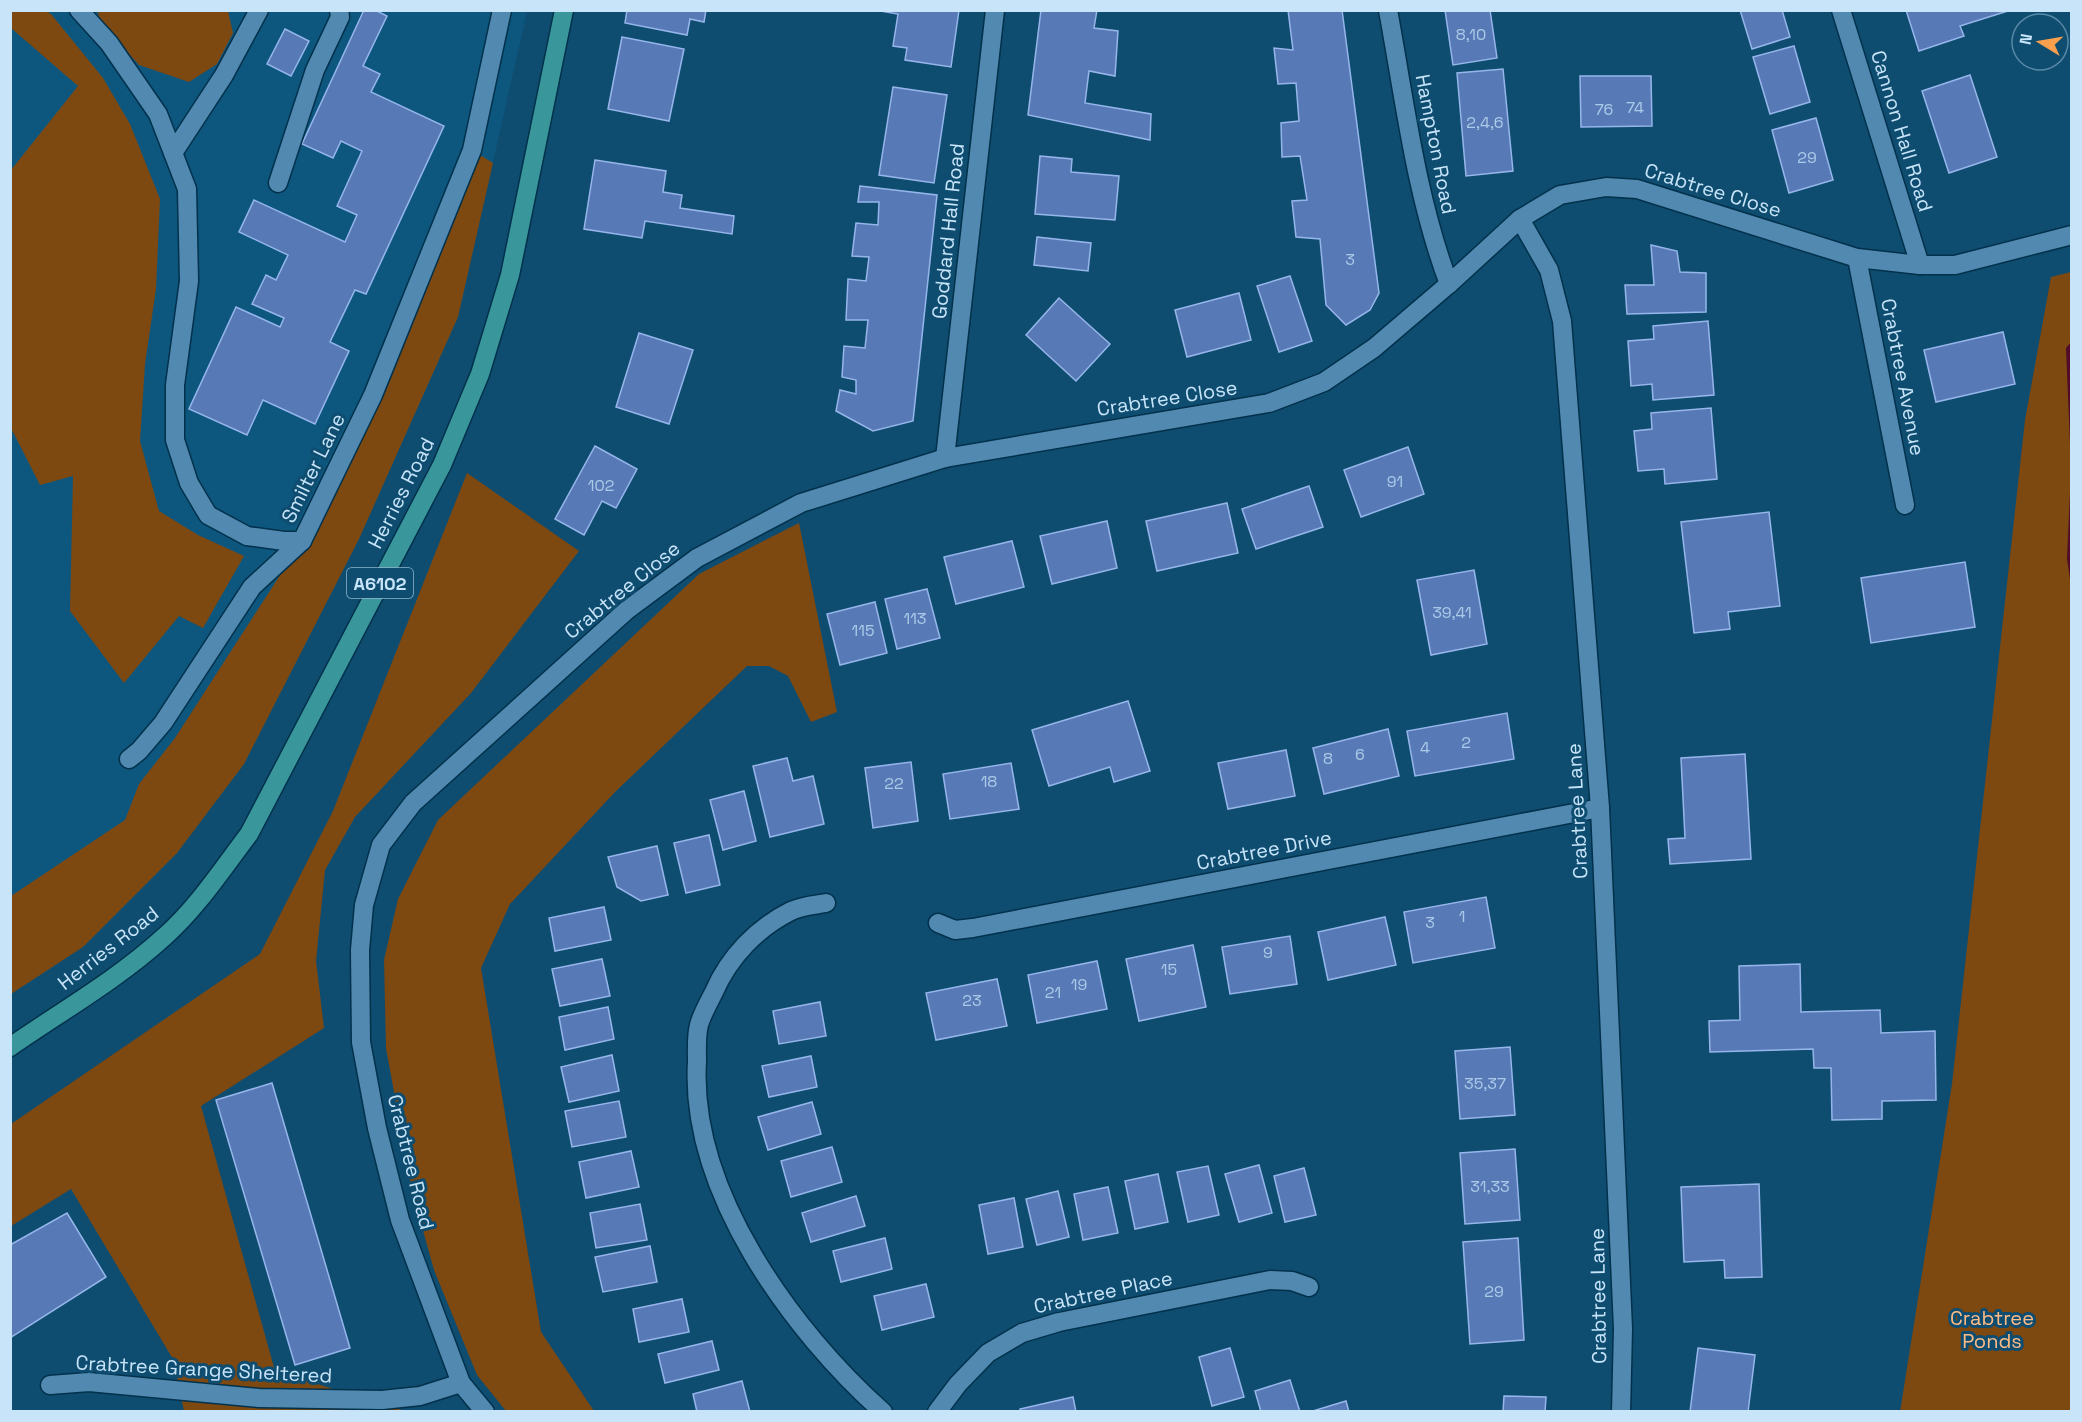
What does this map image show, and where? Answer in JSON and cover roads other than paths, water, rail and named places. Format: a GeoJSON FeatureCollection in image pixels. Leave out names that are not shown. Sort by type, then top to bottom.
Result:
{"type":"FeatureCollection","features":[{"type":"Feature","properties":{"kind":"main road","name":"Herries Road"},"geometry":{"type":"LineString","coordinates":[[10,1047],[118,974],[165,936],[208,889],[249,834],[442,465],[480,374],[510,275],[564,10]]}},
{"type":"Feature","properties":{"kind":"street","name":"Smilter Lane"},"geometry":{"type":"LineString","coordinates":[[78,10],[110,43],[158,114],[187,189],[189,281],[175,385],[175,440],[189,483],[208,515],[247,536],[284,541],[302,541],[373,395],[472,150],[502,10]]}},
{"type":"Feature","properties":{"kind":"street"},"geometry":{"type":"LineString","coordinates":[[173,153],[224,75],[259,10]]}},
{"type":"Feature","properties":{"kind":"street"},"geometry":{"type":"LineString","coordinates":[[278,183],[311,80],[340,17],[339,10]]}},
{"type":"Feature","properties":{"kind":"street","name":"Goddard Hall Road"},"geometry":{"type":"LineString","coordinates":[[945,458],[995,10]]}},
{"type":"Feature","properties":{"kind":"street","name":"Hampton Road"},"geometry":{"type":"LineString","coordinates":[[1388,10],[1423,200],[1434,244],[1449,284]]}},
{"type":"Feature","properties":{"kind":"street","name":"Cannon Hall Road"},"geometry":{"type":"LineString","coordinates":[[1840,10],[1920,265]]}},
{"type":"Feature","properties":{"kind":"street","name":"Crabtree Close"},"geometry":{"type":"LineString","coordinates":[[364,905],[381,845],[413,803],[627,610],[697,558],[801,503],[945,458],[1269,403],[1324,382],[1374,348],[1520,219],[1560,195],[1606,187],[1637,189],[1857,258],[1920,265],[1954,265],[2072,236]]}},
{"type":"Feature","properties":{"kind":"street","name":"Crabtree Lane"},"geometry":{"type":"LineString","coordinates":[[1520,219],[1550,270],[1562,321],[1600,808],[1623,1329],[1621,1412]]}},
{"type":"Feature","properties":{"kind":"street","name":"Crabtree Avenue"},"geometry":{"type":"LineString","coordinates":[[1857,258],[1905,505]]}},
{"type":"Feature","properties":{"kind":"street"},"geometry":{"type":"LineString","coordinates":[[129,759],[144,746],[163,723],[252,587],[302,541]]}},
{"type":"Feature","properties":{"kind":"street","name":"Crabtree Drive"},"geometry":{"type":"LineString","coordinates":[[938,922],[956,930],[974,928],[1600,808]]}},
{"type":"Feature","properties":{"kind":"street"},"geometry":{"type":"LineString","coordinates":[[826,903],[792,911],[754,936],[723,972],[699,1026],[695,1084],[707,1154],[732,1218],[766,1276],[811,1336],[860,1391],[883,1412]]}},
{"type":"Feature","properties":{"kind":"street","name":"Crabtree Road"},"geometry":{"type":"LineString","coordinates":[[364,905],[360,950],[361,1042],[377,1128],[400,1220],[461,1383],[485,1412]]}},
{"type":"Feature","properties":{"kind":"street","name":"Crabtree Place"},"geometry":{"type":"LineString","coordinates":[[937,1412],[958,1384],[988,1353],[1022,1333],[1059,1322],[1270,1280],[1292,1281],[1310,1287]]}},
{"type":"Feature","properties":{"kind":"street","name":"Crabtree Grange Sheltered"},"geometry":{"type":"LineString","coordinates":[[50,1385],[89,1382],[260,1398],[382,1400],[420,1396],[461,1383]]}},
{"type":"Feature","properties":{"kind":"park label","name":"Crabtree Ponds"},"geometry":{"type":"Point","coordinates":[1992,1330]}}]}
